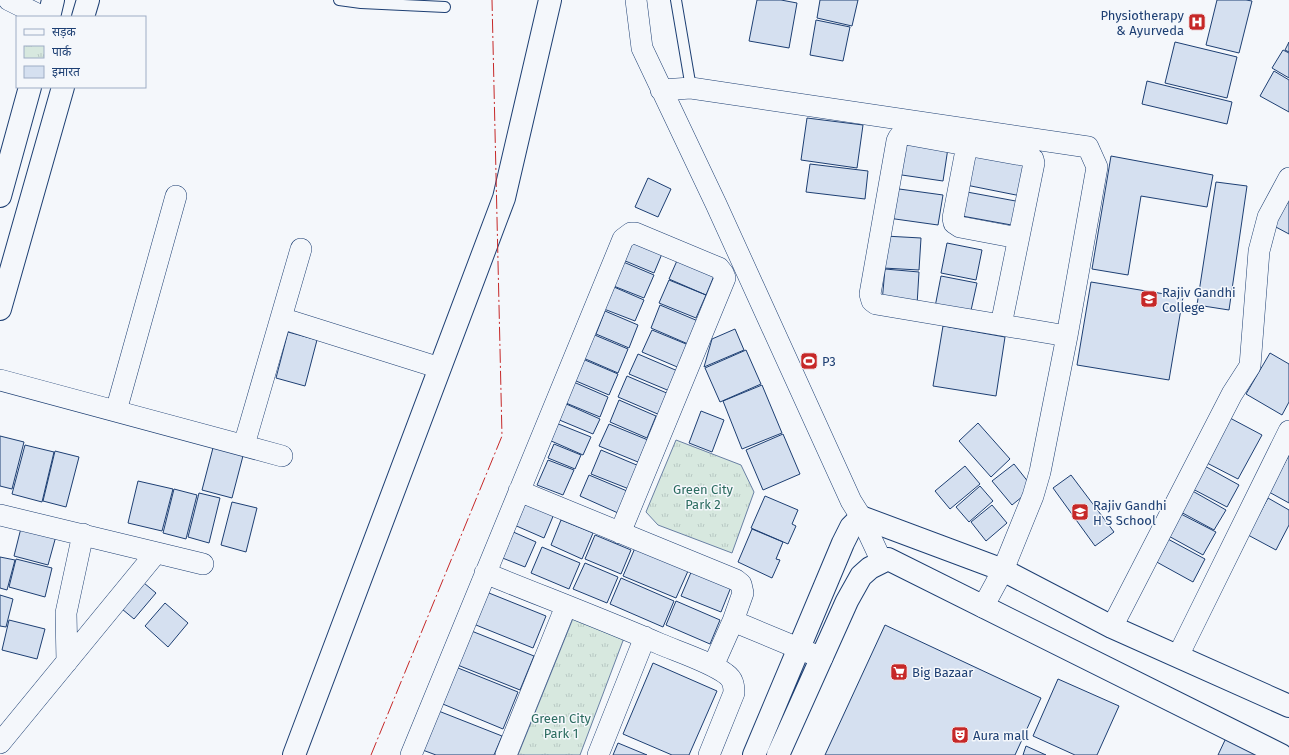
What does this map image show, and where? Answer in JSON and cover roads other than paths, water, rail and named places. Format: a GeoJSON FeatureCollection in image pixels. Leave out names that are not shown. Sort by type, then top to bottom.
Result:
{"type":"FeatureCollection","features":[{"type":"Feature","properties":{"kind":"street"},"geometry":{"type":"LineString","coordinates":[[9,0],[41,16]]}},
{"type":"Feature","properties":{"kind":"street"},"geometry":{"type":"LineString","coordinates":[[49,16],[53,0]]}},
{"type":"Feature","properties":{"kind":"street"},"geometry":{"type":"LineString","coordinates":[[83,16],[88,0]]}},
{"type":"Feature","properties":{"kind":"street"},"geometry":{"type":"LineString","coordinates":[[294,755],[504,198],[550,0]]}},
{"type":"Feature","properties":{"kind":"street"},"geometry":{"type":"LineString","coordinates":[[636,0],[642,48],[716,204],[851,501],[861,517],[882,562]]}},
{"type":"Feature","properties":{"kind":"street"},"geometry":{"type":"LineString","coordinates":[[0,196],[30,88]]}},
{"type":"Feature","properties":{"kind":"street"},"geometry":{"type":"LineString","coordinates":[[0,309],[63,88]]}},
{"type":"Feature","properties":{"kind":"street"},"geometry":{"type":"LineString","coordinates":[[661,90],[691,88],[1088,147],[1097,167],[1067,336],[1040,472],[1033,496],[1003,570],[983,607]]}},
{"type":"Feature","properties":{"kind":"street"},"geometry":{"type":"LineString","coordinates":[[1001,325],[1034,163],[1033,159],[1028,156],[905,134],[899,137],[894,157],[871,286],[870,298],[872,301],[876,304],[1001,325],[1067,336]]}},
{"type":"Feature","properties":{"kind":"street"},"geometry":{"type":"LineString","coordinates":[[967,145],[953,218],[954,223],[960,227],[1018,238]]}},
{"type":"Feature","properties":{"kind":"street"},"geometry":{"type":"LineString","coordinates":[[1112,627],[1232,394],[1250,366],[1259,251],[1268,217],[1289,178]]}},
{"type":"Feature","properties":{"kind":"street"},"geometry":{"type":"LineString","coordinates":[[116,411],[176,196]]}},
{"type":"Feature","properties":{"kind":"street"},"geometry":{"type":"LineString","coordinates":[[411,755],[623,239],[626,235],[635,233],[719,268],[725,278],[620,533]]}},
{"type":"Feature","properties":{"kind":"street"},"geometry":{"type":"LineString","coordinates":[[244,445],[301,249]]}},
{"type":"Feature","properties":{"kind":"street"},"geometry":{"type":"LineString","coordinates":[[281,318],[440,368]]}},
{"type":"Feature","properties":{"kind":"street"},"geometry":{"type":"LineString","coordinates":[[0,380],[282,456]]}},
{"type":"Feature","properties":{"kind":"street"},"geometry":{"type":"LineString","coordinates":[[1178,656],[1287,438]]}},
{"type":"Feature","properties":{"kind":"street"},"geometry":{"type":"LineString","coordinates":[[519,490],[736,580],[741,584],[743,593],[733,621],[713,666]]}},
{"type":"Feature","properties":{"kind":"street"},"geometry":{"type":"LineString","coordinates":[[0,515],[203,564]]}},
{"type":"Feature","properties":{"kind":"street"},"geometry":{"type":"LineString","coordinates":[[861,517],[1003,570],[1112,627],[1289,706]]}},
{"type":"Feature","properties":{"kind":"street"},"geometry":{"type":"LineString","coordinates":[[754,755],[843,543],[851,527],[861,517]]}},
{"type":"Feature","properties":{"kind":"street"},"geometry":{"type":"LineString","coordinates":[[67,662],[66,613],[83,534]]}},
{"type":"Feature","properties":{"kind":"street"},"geometry":{"type":"LineString","coordinates":[[0,743],[156,553]]}},
{"type":"Feature","properties":{"kind":"street"},"geometry":{"type":"LineString","coordinates":[[778,755],[847,601],[861,576],[870,568],[888,560],[1280,755]]}},
{"type":"Feature","properties":{"kind":"street"},"geometry":{"type":"LineString","coordinates":[[485,573],[645,637],[713,666],[726,674],[734,685],[734,693],[709,755]]}},
{"type":"Feature","properties":{"kind":"street"},"geometry":{"type":"LineString","coordinates":[[506,755],[566,606]]}},
{"type":"Feature","properties":{"kind":"street"},"geometry":{"type":"LineString","coordinates":[[733,621],[822,658]]}},
{"type":"Feature","properties":{"kind":"street"},"geometry":{"type":"LineString","coordinates":[[598,755],[645,637]]}},
{"type":"Feature","properties":{"kind":"lane"},"geometry":{"type":"LineString","coordinates":[[339,0],[361,3],[445,7]]}},
{"type":"Feature","properties":{"kind":"lane"},"geometry":{"type":"LineString","coordinates":[[676,0],[691,88]]}},
{"type":"Feature","properties":{"kind":"place","name":"Physiotherapy & Ayurveda"},"geometry":{"type":"Point","coordinates":[1197,22]}},
{"type":"Feature","properties":{"kind":"place","name":"Rajiv Gandhi College"},"geometry":{"type":"Point","coordinates":[1149,299]}},
{"type":"Feature","properties":{"kind":"place","name":"P3"},"geometry":{"type":"Point","coordinates":[809,361]}},
{"type":"Feature","properties":{"kind":"place","name":"Rajiv Gandhi H S School"},"geometry":{"type":"Point","coordinates":[1080,512]}},
{"type":"Feature","properties":{"kind":"place","name":"Big Bazaar"},"geometry":{"type":"Point","coordinates":[899,672]}},
{"type":"Feature","properties":{"kind":"place","name":"Aura mall"},"geometry":{"type":"Point","coordinates":[960,735]}},
{"type":"Feature","properties":{"kind":"park label","name":"Green City Park 2"},"geometry":{"type":"Point","coordinates":[703,496]}},
{"type":"Feature","properties":{"kind":"park label","name":"Green City Park 1"},"geometry":{"type":"Point","coordinates":[561,726]}}]}
